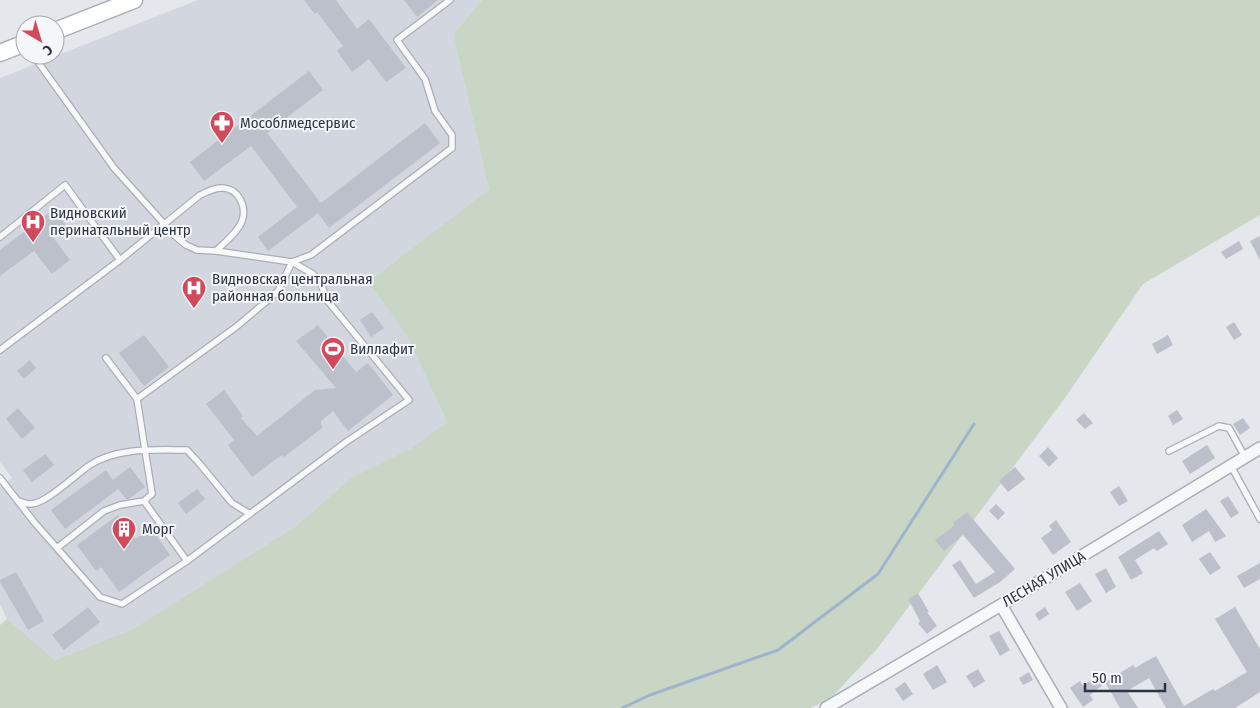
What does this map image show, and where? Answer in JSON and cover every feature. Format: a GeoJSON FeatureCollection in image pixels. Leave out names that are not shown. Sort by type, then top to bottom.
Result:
{"type":"FeatureCollection","features":[{"type":"Feature","properties":{"kind":"main road"},"geometry":{"type":"LineString","coordinates":[[65,27],[134,0]]}},
{"type":"Feature","properties":{"kind":"main road"},"geometry":{"type":"LineString","coordinates":[[0,53],[15,50]]}},
{"type":"Feature","properties":{"kind":"street","name":"ЛЕСНАЯ УЛИЦА"},"geometry":{"type":"LineString","coordinates":[[826,708],[1001,605],[1260,448]]}},
{"type":"Feature","properties":{"kind":"street"},"geometry":{"type":"LineString","coordinates":[[1001,605],[1061,708]]}},
{"type":"Feature","properties":{"kind":"lane"},"geometry":{"type":"LineString","coordinates":[[137,399],[236,327],[267,301],[278,291],[292,262],[311,255],[452,148],[452,134],[435,111],[426,78],[398,40],[450,0]]}},
{"type":"Feature","properties":{"kind":"lane"},"geometry":{"type":"LineString","coordinates":[[0,478],[100,597],[122,604],[187,562],[346,442],[409,400],[326,300],[321,284],[313,274],[292,262],[197,250],[186,245],[164,225],[114,168],[40,65]]}},
{"type":"Feature","properties":{"kind":"lane"},"geometry":{"type":"LineString","coordinates":[[0,237],[65,185],[120,260]]}},
{"type":"Feature","properties":{"kind":"lane"},"geometry":{"type":"LineString","coordinates":[[0,350],[120,260],[200,195],[211,190],[223,188],[230,190],[242,201],[243,215],[238,228],[216,251]]}},
{"type":"Feature","properties":{"kind":"lane"},"geometry":{"type":"LineString","coordinates":[[57,548],[104,512],[120,505],[144,502],[152,494],[147,472],[137,399],[106,358]]}},
{"type":"Feature","properties":{"kind":"lane"},"geometry":{"type":"LineString","coordinates":[[1169,451],[1219,426],[1229,428],[1244,457]]}},
{"type":"Feature","properties":{"kind":"lane"},"geometry":{"type":"LineString","coordinates":[[18,501],[30,505],[42,501],[91,464],[111,456],[145,450],[187,450],[232,503],[250,514]]}},
{"type":"Feature","properties":{"kind":"lane"},"geometry":{"type":"LineString","coordinates":[[1230,466],[1260,518]]}},
{"type":"Feature","properties":{"kind":"lane"},"geometry":{"type":"LineString","coordinates":[[144,502],[187,562]]}},
{"type":"Feature","properties":{"kind":"shaded area","name":"Видновская центральная районная больница"},"geometry":{"type":"Polygon","coordinates":[[[198,0],[482,0],[453,34],[489,189],[368,282],[407,336],[447,422],[410,449],[352,477],[296,526],[131,630],[55,660],[7,619],[0,604],[0,487],[12,478],[0,462],[0,78],[33,65],[65,65],[65,52],[198,0]]]}},
{"type":"Feature","properties":{"kind":"green space"},"geometry":{"type":"Polygon","coordinates":[[[482,0],[1260,0],[1260,215],[1143,284],[1067,395],[877,649],[830,699],[810,708],[0,708],[0,625],[7,619],[55,660],[131,630],[296,526],[352,477],[410,449],[447,422],[407,336],[368,282],[489,189],[453,34],[482,0]]]}},
{"type":"Feature","properties":{"kind":"building"},"geometry":{"type":"Polygon","coordinates":[[[304,0],[336,0],[357,29],[369,19],[406,68],[386,82],[369,59],[352,72],[337,51],[343,46],[317,12],[315,14],[304,0]]]}},
{"type":"Feature","properties":{"kind":"building"},"geometry":{"type":"Polygon","coordinates":[[[404,0],[438,0],[417,17],[404,0]]]}},
{"type":"Feature","properties":{"kind":"building"},"geometry":{"type":"Polygon","coordinates":[[[309,71],[323,90],[267,133],[321,203],[425,123],[440,143],[329,228],[318,213],[268,251],[258,237],[297,207],[251,146],[204,181],[190,162],[309,71]]]}},
{"type":"Feature","properties":{"kind":"building","name":"Видновский перинатальный центр"},"geometry":{"type":"Polygon","coordinates":[[[53,210],[66,225],[52,236],[70,260],[52,274],[34,251],[0,276],[0,250],[53,210]]]}},
{"type":"Feature","properties":{"kind":"building"},"geometry":{"type":"Polygon","coordinates":[[[1260,236],[1260,260],[1250,241],[1260,236]]]}},
{"type":"Feature","properties":{"kind":"building"},"geometry":{"type":"Polygon","coordinates":[[[1239,241],[1243,249],[1226,259],[1221,252],[1239,241]]]}},
{"type":"Feature","properties":{"kind":"building"},"geometry":{"type":"Polygon","coordinates":[[[372,312],[384,328],[371,337],[360,320],[372,312]]]}},
{"type":"Feature","properties":{"kind":"building"},"geometry":{"type":"Polygon","coordinates":[[[1234,322],[1242,335],[1234,340],[1226,327],[1234,322]]]}},
{"type":"Feature","properties":{"kind":"building"},"geometry":{"type":"Polygon","coordinates":[[[318,325],[356,372],[368,363],[393,395],[348,431],[333,411],[321,421],[322,428],[284,457],[282,455],[252,477],[228,445],[234,440],[206,404],[224,390],[243,416],[241,418],[257,436],[315,390],[336,388],[296,341],[318,325]]]}},
{"type":"Feature","properties":{"kind":"building"},"geometry":{"type":"Polygon","coordinates":[[[144,335],[169,367],[144,386],[119,353],[144,335]]]}},
{"type":"Feature","properties":{"kind":"building"},"geometry":{"type":"Polygon","coordinates":[[[1168,335],[1173,345],[1157,354],[1152,344],[1168,335]]]}},
{"type":"Feature","properties":{"kind":"building"},"geometry":{"type":"Polygon","coordinates":[[[30,360],[36,368],[24,379],[17,371],[30,360]]]}},
{"type":"Feature","properties":{"kind":"building"},"geometry":{"type":"Polygon","coordinates":[[[18,408],[35,428],[22,439],[6,419],[18,408]]]}},
{"type":"Feature","properties":{"kind":"building"},"geometry":{"type":"Polygon","coordinates":[[[1177,410],[1183,419],[1173,425],[1168,416],[1177,410]]]}},
{"type":"Feature","properties":{"kind":"building"},"geometry":{"type":"Polygon","coordinates":[[[1084,413],[1093,423],[1085,429],[1076,420],[1084,413]]]}},
{"type":"Feature","properties":{"kind":"building"},"geometry":{"type":"Polygon","coordinates":[[[1243,418],[1250,428],[1240,435],[1233,424],[1243,418]]]}},
{"type":"Feature","properties":{"kind":"building"},"geometry":{"type":"Polygon","coordinates":[[[1207,445],[1215,458],[1190,474],[1182,461],[1207,445]]]}},
{"type":"Feature","properties":{"kind":"building"},"geometry":{"type":"Polygon","coordinates":[[[1048,447],[1058,458],[1049,467],[1039,456],[1048,447]]]}},
{"type":"Feature","properties":{"kind":"building"},"geometry":{"type":"Polygon","coordinates":[[[45,454],[54,465],[32,482],[23,470],[45,454]]]}},
{"type":"Feature","properties":{"kind":"building"},"geometry":{"type":"Polygon","coordinates":[[[130,467],[145,487],[129,499],[126,499],[118,489],[65,529],[51,510],[106,470],[113,480],[130,467]]]}},
{"type":"Feature","properties":{"kind":"building"},"geometry":{"type":"Polygon","coordinates":[[[1015,467],[1025,479],[1008,492],[999,481],[1015,467]]]}},
{"type":"Feature","properties":{"kind":"building"},"geometry":{"type":"Polygon","coordinates":[[[1119,486],[1128,501],[1119,506],[1110,492],[1119,486]]]}},
{"type":"Feature","properties":{"kind":"building"},"geometry":{"type":"Polygon","coordinates":[[[197,489],[205,499],[186,514],[178,503],[197,489]]]}},
{"type":"Feature","properties":{"kind":"building"},"geometry":{"type":"Polygon","coordinates":[[[1228,496],[1239,513],[1231,518],[1220,501],[1228,496]]]}},
{"type":"Feature","properties":{"kind":"building"},"geometry":{"type":"Polygon","coordinates":[[[996,504],[1005,513],[998,520],[989,511],[996,504]]]}},
{"type":"Feature","properties":{"kind":"building"},"geometry":{"type":"Polygon","coordinates":[[[1206,509],[1226,536],[1215,542],[1209,531],[1192,542],[1182,525],[1206,509]]]}},
{"type":"Feature","properties":{"kind":"building"},"geometry":{"type":"Polygon","coordinates":[[[967,512],[1015,569],[1000,582],[974,598],[952,565],[960,560],[976,584],[995,572],[963,535],[944,551],[935,540],[955,525],[953,523],[967,512]]]}},
{"type":"Feature","properties":{"kind":"building","name":"Морг"},"geometry":{"type":"Polygon","coordinates":[[[118,515],[136,539],[151,528],[170,555],[119,592],[101,567],[96,571],[77,545],[118,515]]]}},
{"type":"Feature","properties":{"kind":"building"},"geometry":{"type":"Polygon","coordinates":[[[1056,520],[1071,542],[1053,555],[1041,538],[1052,530],[1049,526],[1056,520]]]}},
{"type":"Feature","properties":{"kind":"building"},"geometry":{"type":"Polygon","coordinates":[[[1159,531],[1168,544],[1157,551],[1154,548],[1135,560],[1143,573],[1131,580],[1118,557],[1159,531]]]}},
{"type":"Feature","properties":{"kind":"building"},"geometry":{"type":"Polygon","coordinates":[[[1210,552],[1221,568],[1210,575],[1199,559],[1210,552]]]}},
{"type":"Feature","properties":{"kind":"building"},"geometry":{"type":"Polygon","coordinates":[[[1260,563],[1260,579],[1244,588],[1237,576],[1260,563]]]}},
{"type":"Feature","properties":{"kind":"building"},"geometry":{"type":"Polygon","coordinates":[[[1106,568],[1116,587],[1106,593],[1095,574],[1106,568]]]}},
{"type":"Feature","properties":{"kind":"building"},"geometry":{"type":"Polygon","coordinates":[[[16,572],[44,621],[28,630],[0,582],[0,580],[16,572]]]}},
{"type":"Feature","properties":{"kind":"building"},"geometry":{"type":"Polygon","coordinates":[[[1080,583],[1092,601],[1077,611],[1065,592],[1080,583]]]}},
{"type":"Feature","properties":{"kind":"building"},"geometry":{"type":"Polygon","coordinates":[[[918,593],[929,612],[927,612],[937,626],[927,634],[918,623],[920,621],[908,599],[918,593]]]}},
{"type":"Feature","properties":{"kind":"building"},"geometry":{"type":"Polygon","coordinates":[[[88,607],[100,622],[64,650],[52,635],[88,607]]]}},
{"type":"Feature","properties":{"kind":"building"},"geometry":{"type":"Polygon","coordinates":[[[1045,607],[1049,614],[1039,621],[1035,614],[1045,607]]]}},
{"type":"Feature","properties":{"kind":"building"},"geometry":{"type":"Polygon","coordinates":[[[1235,607],[1260,649],[1260,692],[1235,708],[1166,708],[1149,678],[1127,691],[1138,708],[1120,708],[1105,682],[1133,665],[1135,668],[1156,656],[1184,706],[1213,689],[1215,691],[1247,672],[1215,619],[1235,607]]]}},
{"type":"Feature","properties":{"kind":"building"},"geometry":{"type":"Polygon","coordinates":[[[999,631],[1010,650],[1000,656],[989,636],[999,631]]]}},
{"type":"Feature","properties":{"kind":"building"},"geometry":{"type":"Polygon","coordinates":[[[937,665],[947,682],[933,690],[923,674],[937,665]]]}},
{"type":"Feature","properties":{"kind":"building"},"geometry":{"type":"Polygon","coordinates":[[[978,669],[985,681],[974,688],[966,676],[978,669]]]}},
{"type":"Feature","properties":{"kind":"building"},"geometry":{"type":"Polygon","coordinates":[[[1029,672],[1033,680],[1023,685],[1019,678],[1029,672]]]}},
{"type":"Feature","properties":{"kind":"building"},"geometry":{"type":"Polygon","coordinates":[[[1097,675],[1104,684],[1090,695],[1093,700],[1083,707],[1070,688],[1080,681],[1083,686],[1097,675]]]}},
{"type":"Feature","properties":{"kind":"building"},"geometry":{"type":"Polygon","coordinates":[[[905,682],[913,694],[903,701],[895,689],[905,682]]]}},
{"type":"Feature","properties":{"kind":"waterway"},"geometry":{"type":"LineString","coordinates":[[622,708],[650,695],[778,650],[878,574],[974,424]]}},
{"type":"Feature","properties":{"kind":"place","name":"Мособлмедсервис"},"geometry":{"type":"Point","coordinates":[222,144]}},
{"type":"Feature","properties":{"kind":"place","name":"Видновский перинатальный центр"},"geometry":{"type":"Point","coordinates":[33,243]}},
{"type":"Feature","properties":{"kind":"place","name":"Видновская центральная районная больница"},"geometry":{"type":"Point","coordinates":[194,309]}},
{"type":"Feature","properties":{"kind":"place","name":"Виллафит"},"geometry":{"type":"Point","coordinates":[333,370]}},
{"type":"Feature","properties":{"kind":"place","name":"Морг"},"geometry":{"type":"Point","coordinates":[124,550]}}]}
